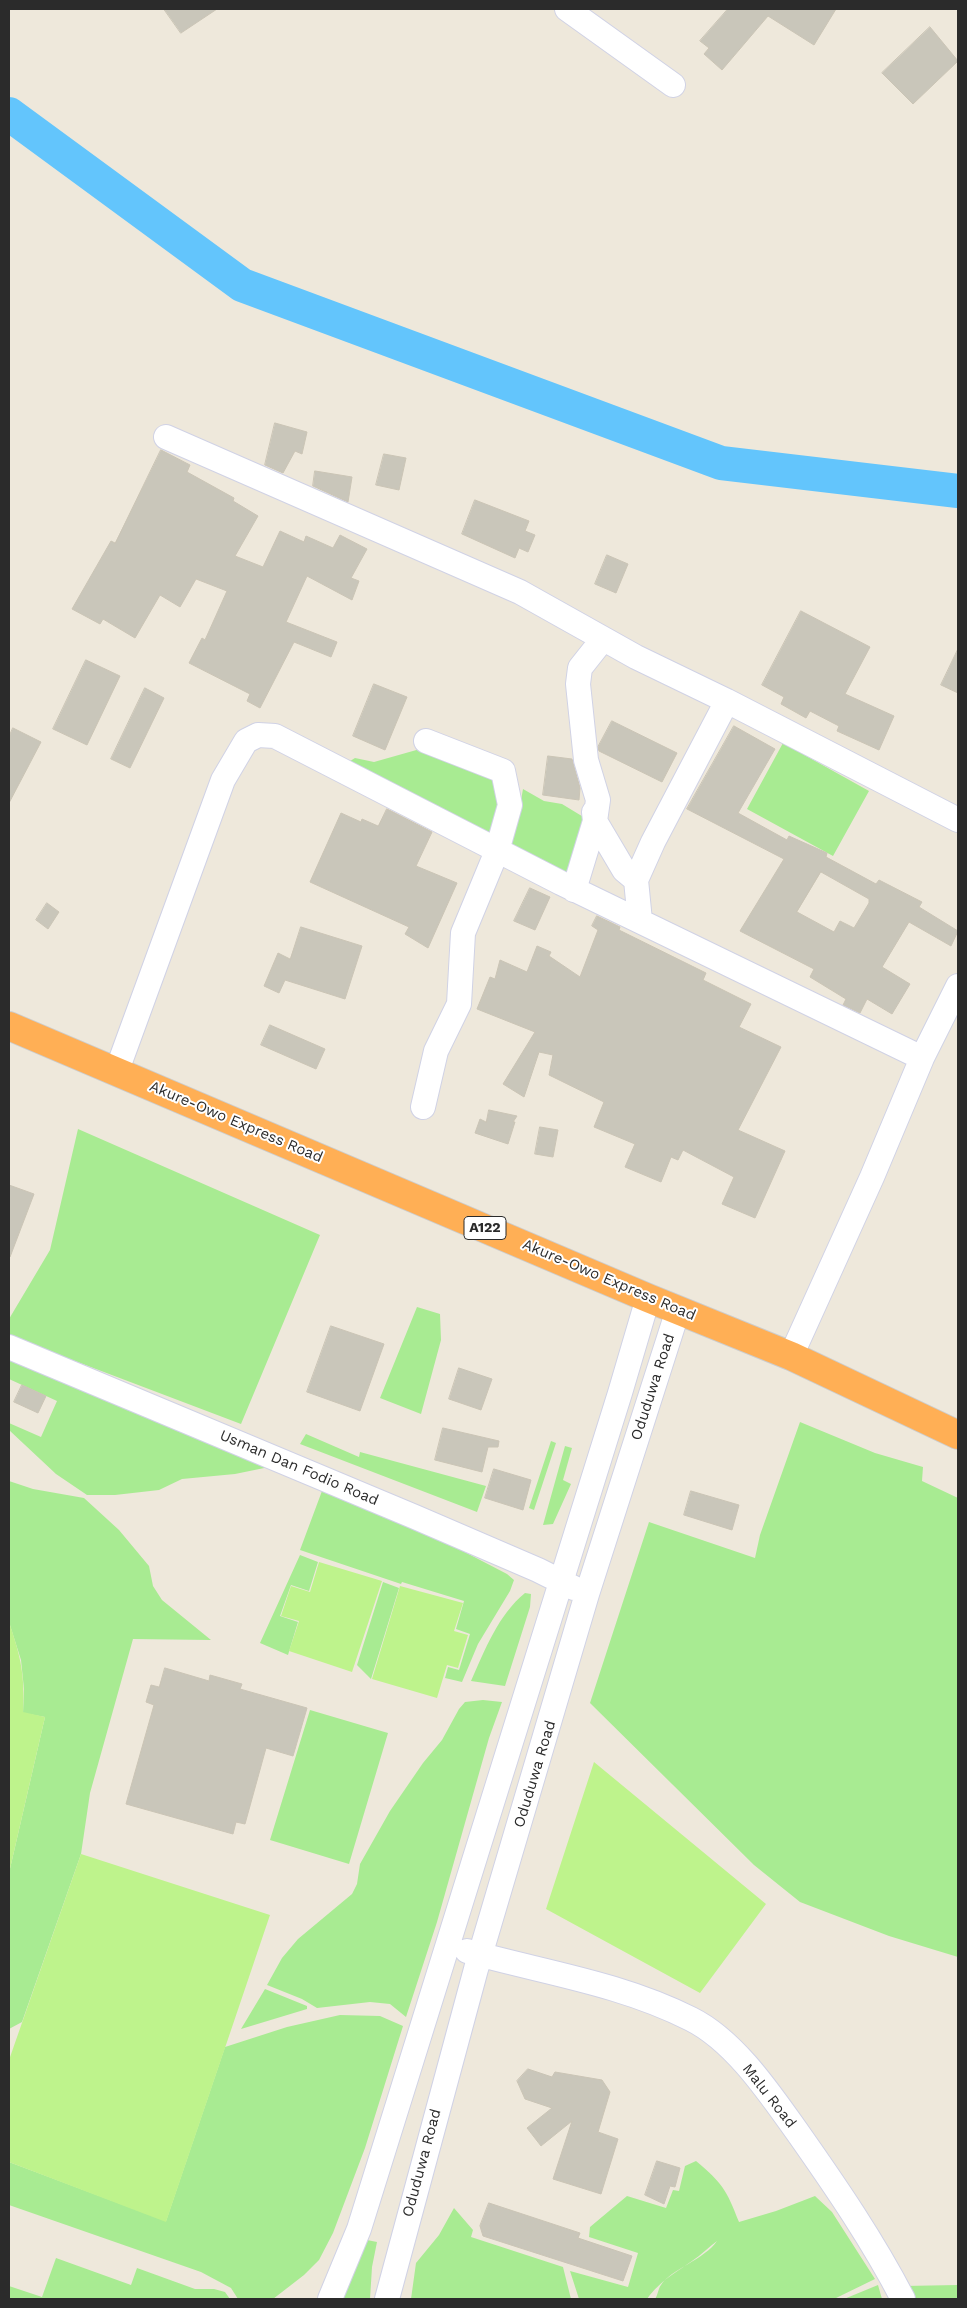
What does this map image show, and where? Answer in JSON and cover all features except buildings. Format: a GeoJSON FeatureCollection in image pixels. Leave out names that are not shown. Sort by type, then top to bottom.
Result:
{"type":"FeatureCollection","features":[{"type":"Feature","properties":{"kind":"highway","name":"Akure-Owo Express Road"},"geometry":{"type":"LineString","coordinates":[[9,1026],[116,1073],[380,1182],[648,1298],[791,1356],[958,1435]]}},
{"type":"Feature","properties":{"kind":"street"},"geometry":{"type":"LineString","coordinates":[[567,9],[673,85]]}},
{"type":"Feature","properties":{"kind":"street"},"geometry":{"type":"LineString","coordinates":[[166,437],[520,592],[668,674],[727,701],[958,820]]}},
{"type":"Feature","properties":{"kind":"street"},"geometry":{"type":"LineString","coordinates":[[603,639],[580,668],[578,684],[586,760],[597,811],[624,870],[636,880]]}},
{"type":"Feature","properties":{"kind":"street"},"geometry":{"type":"LineString","coordinates":[[640,921],[636,880],[653,842],[727,701]]}},
{"type":"Feature","properties":{"kind":"street"},"geometry":{"type":"LineString","coordinates":[[116,1073],[223,780],[246,741],[258,735],[275,736],[574,890],[922,1058]]}},
{"type":"Feature","properties":{"kind":"street"},"geometry":{"type":"LineString","coordinates":[[423,1107],[436,1051],[459,1004],[463,933],[498,851],[510,805],[503,771],[426,741]]}},
{"type":"Feature","properties":{"kind":"street"},"geometry":{"type":"LineString","coordinates":[[574,890],[597,811]]}},
{"type":"Feature","properties":{"kind":"street"},"geometry":{"type":"LineString","coordinates":[[791,1356],[872,1177],[922,1058],[958,986]]}},
{"type":"Feature","properties":{"kind":"street"},"geometry":{"type":"LineString","coordinates":[[330,2299],[359,2229],[648,1298]]}},
{"type":"Feature","properties":{"kind":"street","name":"Oduduwa Road"},"geometry":{"type":"LineString","coordinates":[[386,2299],[480,1955],[587,1594],[678,1310]]}},
{"type":"Feature","properties":{"kind":"street","name":"Usman Dan Fodio Road"},"geometry":{"type":"LineString","coordinates":[[9,1347],[416,1517],[587,1594]]}},
{"type":"Feature","properties":{"kind":"street"},"geometry":{"type":"LineString","coordinates":[[620,1393],[648,1402]]}},
{"type":"Feature","properties":{"kind":"street","name":"Malu Road"},"geometry":{"type":"LineString","coordinates":[[448,1946],[535,1967],[621,1991],[658,2004],[692,2020],[723,2042],[756,2075],[846,2201],[903,2299]]}},
{"type":"Feature","properties":{"kind":"green space"},"geometry":{"type":"Polygon","coordinates":[[[783,743],[869,791],[833,856],[747,809],[783,743]]]}},
{"type":"Feature","properties":{"kind":"green space"},"geometry":{"type":"Polygon","coordinates":[[[427,747],[502,775],[496,845],[342,766],[355,758],[374,762],[427,747]]]}},
{"type":"Feature","properties":{"kind":"green space"},"geometry":{"type":"Polygon","coordinates":[[[523,789],[544,801],[562,804],[590,821],[572,884],[505,851],[519,812],[523,789]]]}},
{"type":"Feature","properties":{"kind":"green space"},"geometry":{"type":"Polygon","coordinates":[[[78,1129],[320,1235],[241,1424],[9,1336],[9,1319],[50,1250],[78,1129]]]}},
{"type":"Feature","properties":{"kind":"green space"},"geometry":{"type":"Polygon","coordinates":[[[417,1307],[440,1314],[441,1340],[421,1414],[380,1398],[417,1307]]]}},
{"type":"Feature","properties":{"kind":"green space"},"geometry":{"type":"Polygon","coordinates":[[[9,1355],[274,1466],[235,1474],[182,1479],[159,1490],[115,1495],[87,1495],[56,1474],[9,1430],[9,1423],[41,1437],[57,1401],[9,1379],[9,1355]]]}},
{"type":"Feature","properties":{"kind":"green space"},"geometry":{"type":"Polygon","coordinates":[[[800,1422],[875,1453],[923,1467],[922,1481],[958,1498],[958,1957],[889,1936],[800,1902],[754,1865],[590,1703],[649,1522],[755,1558],[760,1535],[800,1422]]]}},
{"type":"Feature","properties":{"kind":"green space"},"geometry":{"type":"Polygon","coordinates":[[[306,1434],[359,1457],[360,1452],[486,1486],[477,1512],[300,1444],[306,1434]]]}},
{"type":"Feature","properties":{"kind":"green space"},"geometry":{"type":"Polygon","coordinates":[[[551,1441],[556,1443],[534,1510],[529,1508],[551,1441]]]}},
{"type":"Feature","properties":{"kind":"green space"},"geometry":{"type":"Polygon","coordinates":[[[565,1446],[572,1448],[563,1480],[571,1484],[553,1524],[543,1525],[565,1446]]]}},
{"type":"Feature","properties":{"kind":"green space"},"geometry":{"type":"Polygon","coordinates":[[[9,1481],[33,1489],[84,1498],[119,1530],[149,1566],[153,1586],[162,1600],[211,1640],[133,1639],[90,1793],[81,1854],[22,2022],[9,2029],[9,1873],[45,1717],[23,1713],[24,1689],[21,1660],[9,1622],[9,1481]]]}},
{"type":"Feature","properties":{"kind":"green space"},"geometry":{"type":"Polygon","coordinates":[[[322,1491],[457,1548],[507,1574],[514,1580],[510,1591],[478,1644],[462,1682],[445,1678],[448,1667],[459,1670],[470,1634],[456,1629],[464,1601],[402,1582],[401,1584],[300,1550],[322,1491]]]}},
{"type":"Feature","properties":{"kind":"green space"},"geometry":{"type":"Polygon","coordinates":[[[300,1555],[318,1562],[309,1591],[291,1585],[280,1616],[298,1622],[288,1655],[260,1643],[300,1555]]]}},
{"type":"Feature","properties":{"kind":"green space"},"geometry":{"type":"Polygon","coordinates":[[[319,1562],[382,1581],[352,1672],[289,1651],[299,1621],[281,1616],[291,1586],[310,1592],[319,1562]]]}},
{"type":"Feature","properties":{"kind":"green space"},"geometry":{"type":"Polygon","coordinates":[[[383,1582],[399,1588],[371,1679],[357,1665],[383,1582]]]}},
{"type":"Feature","properties":{"kind":"green space"},"geometry":{"type":"Polygon","coordinates":[[[400,1586],[463,1603],[454,1631],[468,1635],[458,1668],[447,1665],[437,1698],[372,1679],[400,1586]]]}},
{"type":"Feature","properties":{"kind":"green space"},"geometry":{"type":"Polygon","coordinates":[[[525,1593],[531,1594],[530,1607],[505,1686],[471,1681],[487,1645],[500,1622],[525,1593]]]}},
{"type":"Feature","properties":{"kind":"green space"},"geometry":{"type":"Polygon","coordinates":[[[9,1622],[17,1646],[21,1667],[23,1712],[45,1717],[9,1873],[9,1622]]]}},
{"type":"Feature","properties":{"kind":"green space"},"geometry":{"type":"Polygon","coordinates":[[[483,1700],[502,1702],[489,1738],[437,1922],[406,2017],[390,2004],[370,2002],[317,2008],[302,1999],[267,1985],[282,1958],[298,1939],[352,1894],[357,1884],[360,1864],[390,1811],[423,1763],[442,1740],[459,1709],[465,1702],[483,1700]]]}},
{"type":"Feature","properties":{"kind":"green space"},"geometry":{"type":"Polygon","coordinates":[[[310,1710],[388,1733],[349,1864],[270,1840],[310,1710]]]}},
{"type":"Feature","properties":{"kind":"green space"},"geometry":{"type":"Polygon","coordinates":[[[594,1762],[766,1904],[700,1993],[546,1909],[594,1762]]]}},
{"type":"Feature","properties":{"kind":"green space"},"geometry":{"type":"Polygon","coordinates":[[[81,1854],[270,1915],[166,2222],[9,2162],[9,2060],[81,1854]]]}},
{"type":"Feature","properties":{"kind":"green space"},"geometry":{"type":"Polygon","coordinates":[[[265,1989],[307,2006],[307,2009],[241,2029],[265,1989]]]}},
{"type":"Feature","properties":{"kind":"green space"},"geometry":{"type":"Polygon","coordinates":[[[340,2015],[380,2016],[403,2026],[365,2148],[333,2233],[319,2260],[304,2275],[273,2299],[238,2299],[231,2288],[201,2272],[9,2205],[9,2162],[166,2221],[225,2047],[287,2027],[340,2015]]]}},
{"type":"Feature","properties":{"kind":"green space"},"geometry":{"type":"Polygon","coordinates":[[[696,2161],[723,2188],[739,2222],[776,2211],[815,2196],[832,2212],[875,2279],[834,2299],[655,2299],[665,2280],[647,2299],[579,2299],[570,2271],[628,2287],[638,2253],[589,2237],[590,2227],[627,2196],[666,2208],[673,2190],[679,2191],[685,2166],[696,2161]],[[717,2241],[699,2256],[685,2266],[712,2247],[717,2241]]]}},
{"type":"Feature","properties":{"kind":"green space"},"geometry":{"type":"Polygon","coordinates":[[[454,2208],[473,2230],[471,2237],[563,2267],[571,2299],[411,2299],[416,2263],[439,2235],[454,2208]]]}},
{"type":"Feature","properties":{"kind":"green space"},"geometry":{"type":"Polygon","coordinates":[[[367,2240],[377,2242],[372,2267],[370,2299],[335,2299],[367,2240]]]}},
{"type":"Feature","properties":{"kind":"green space"},"geometry":{"type":"Polygon","coordinates":[[[56,2258],[131,2285],[137,2268],[195,2289],[214,2289],[225,2292],[230,2299],[9,2299],[9,2286],[42,2297],[56,2258]]]}},
{"type":"Feature","properties":{"kind":"green space"},"geometry":{"type":"Polygon","coordinates":[[[878,2285],[882,2299],[844,2299],[878,2285]]]}},
{"type":"Feature","properties":{"kind":"green space"},"geometry":{"type":"Polygon","coordinates":[[[958,2285],[958,2299],[912,2299],[904,2286],[958,2285]]]}},
{"type":"Feature","properties":{"kind":"waterway"},"geometry":{"type":"LineString","coordinates":[[9,114],[242,285],[721,463],[958,491]]}}]}
